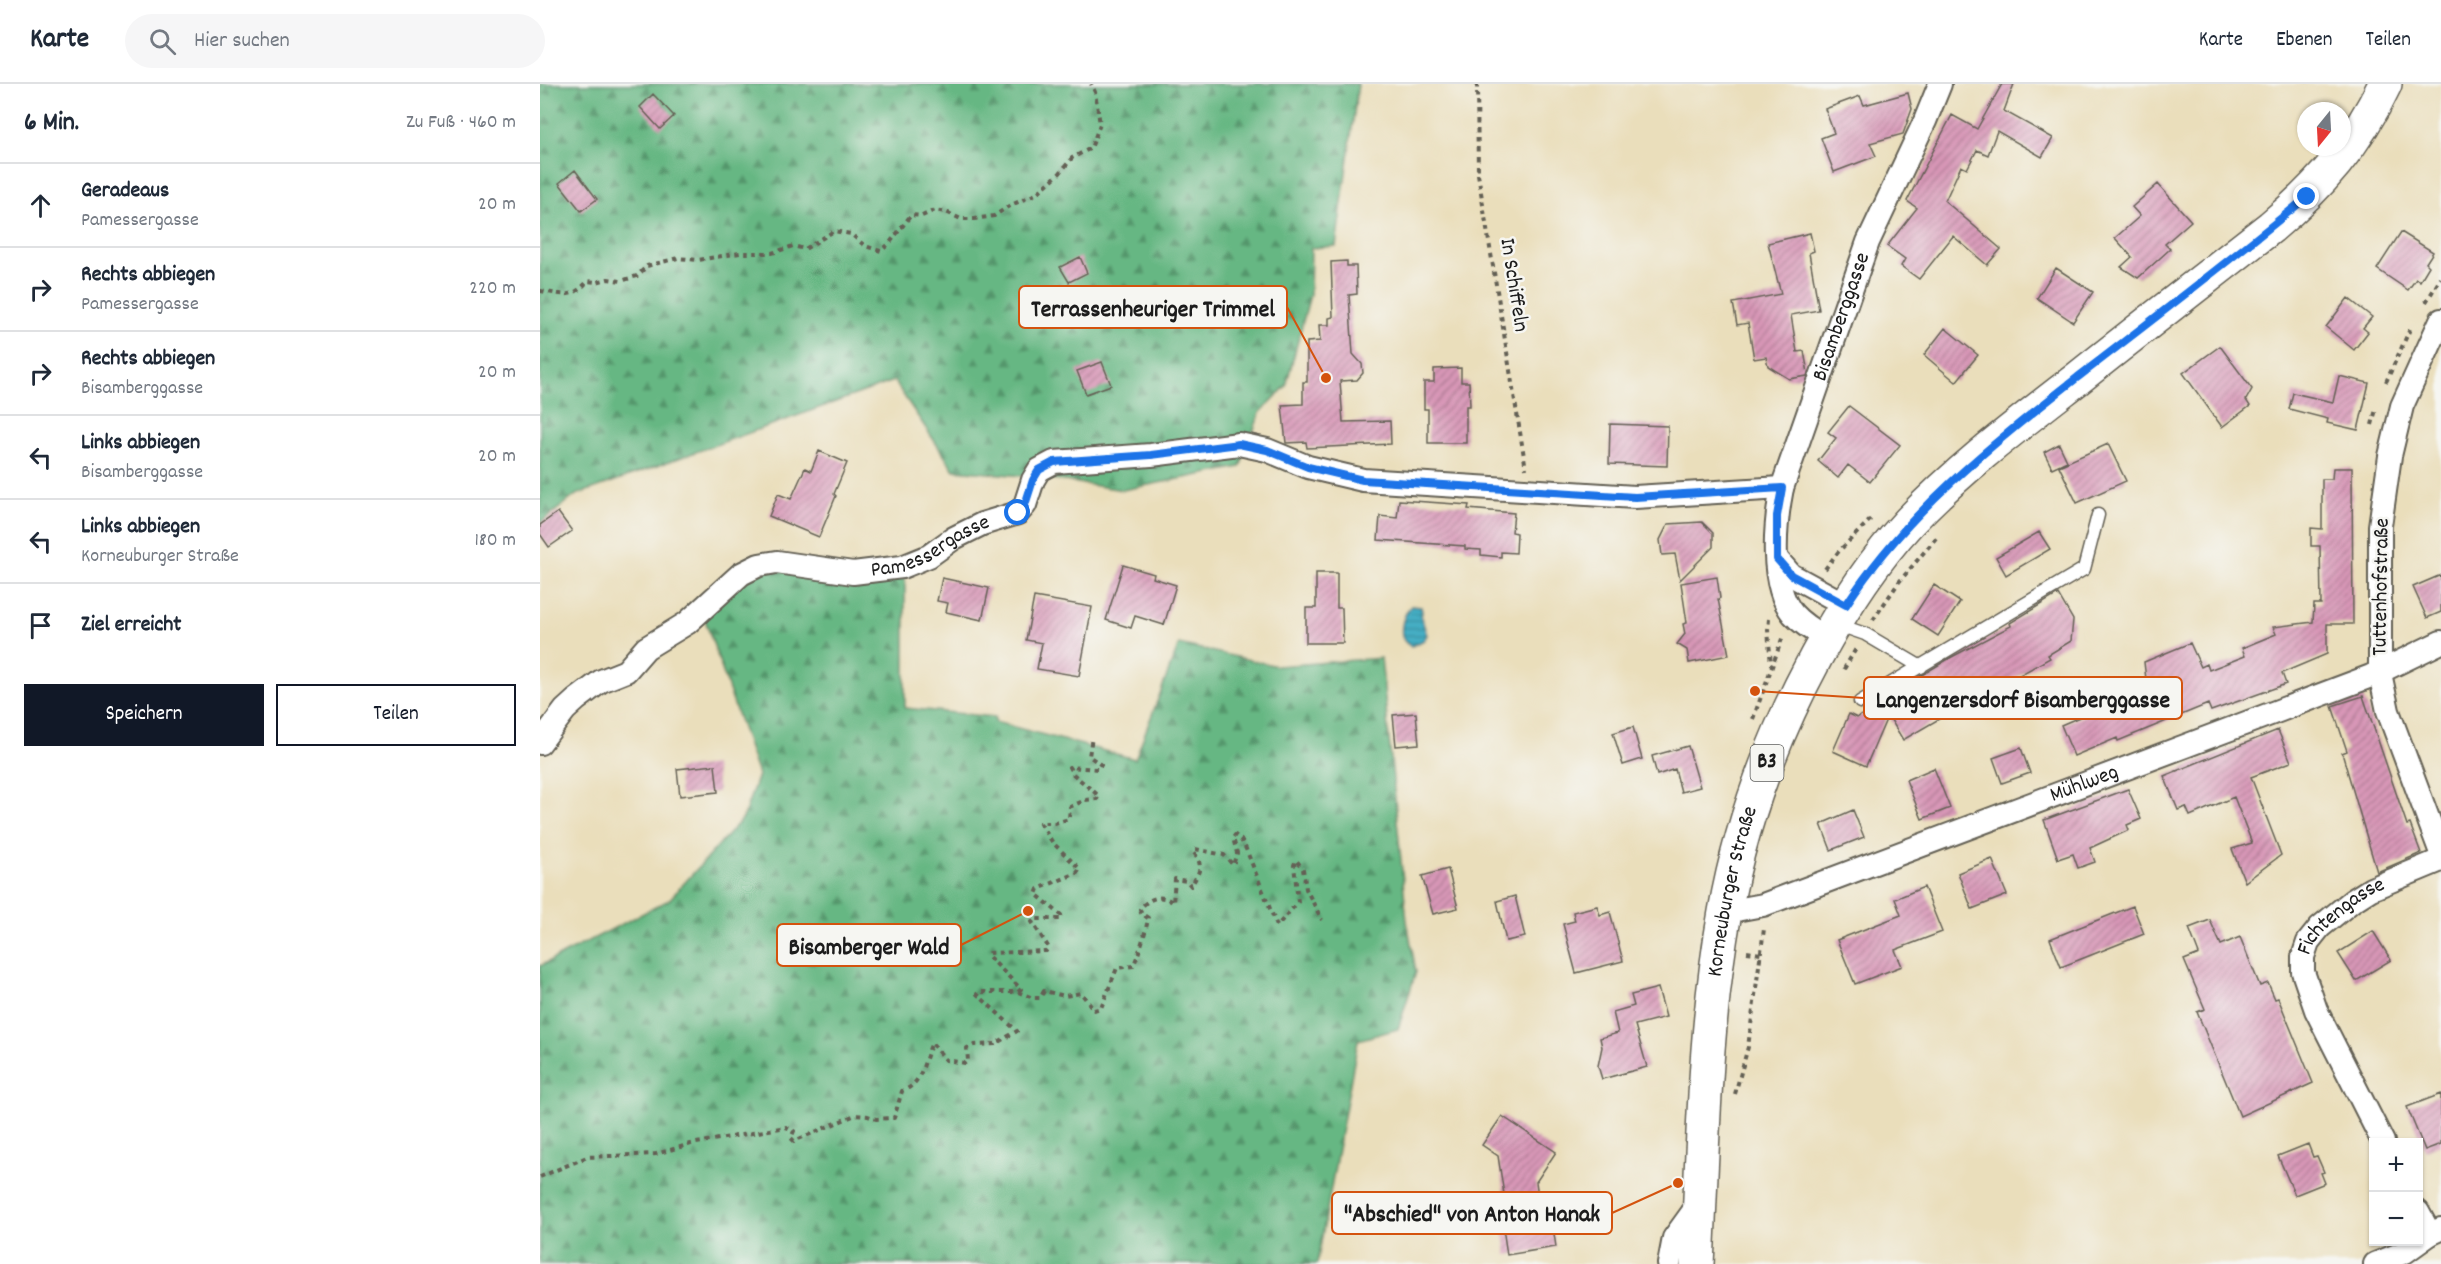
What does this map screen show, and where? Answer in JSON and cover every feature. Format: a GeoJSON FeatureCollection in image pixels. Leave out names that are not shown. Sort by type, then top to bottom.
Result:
{"type":"FeatureCollection","features":[{"type":"Feature","properties":{"kind":"main road","name":"Korneuburger Straße"},"geometry":{"type":"LineString","coordinates":[[1697,1264],[1709,1041],[1725,912],[1755,795],[1791,707],[1843,625],[1887,547],[1910,521],[1950,483],[2034,412],[2307,197],[2352,142],[2385,84]]}},
{"type":"Feature","properties":{"kind":"street","name":"Bisamberggasse"},"geometry":{"type":"LineString","coordinates":[[1843,625],[1794,615],[1786,604],[1777,574],[1777,516],[1782,488],[1868,242],[1940,84]]}},
{"type":"Feature","properties":{"kind":"street","name":"Tuttenhofstraße"},"geometry":{"type":"LineString","coordinates":[[2441,321],[2402,406],[2390,456],[2380,526],[2380,672],[2388,711],[2441,853]]}},
{"type":"Feature","properties":{"kind":"street","name":"Pamessergasse"},"geometry":{"type":"LineString","coordinates":[[540,743],[565,710],[576,700],[601,681],[626,671],[646,648],[687,623],[741,574],[759,566],[777,562],[853,573],[902,567],[929,556],[954,538],[982,524],[1018,513],[1025,505],[1033,480],[1039,470],[1054,462],[1151,455],[1239,444],[1267,450],[1308,467],[1349,478],[1635,497],[1782,488]]}},
{"type":"Feature","properties":{"kind":"street"},"geometry":{"type":"LineString","coordinates":[[1777,559],[1843,625]]}},
{"type":"Feature","properties":{"kind":"street","name":"Mühlweg"},"geometry":{"type":"LineString","coordinates":[[1725,912],[1763,905],[2380,672],[2441,642]]}},
{"type":"Feature","properties":{"kind":"street","name":"Fichtengasse"},"geometry":{"type":"LineString","coordinates":[[2381,1138],[2316,1010],[2303,972],[2303,957],[2308,942],[2320,927],[2352,901],[2371,889],[2441,860]]}},
{"type":"Feature","properties":{"kind":"street"},"geometry":{"type":"LineString","coordinates":[[1669,1264],[1674,1238],[1700,1201]]}},
{"type":"Feature","properties":{"kind":"street"},"geometry":{"type":"LineString","coordinates":[[2375,1264],[2405,1252],[2435,1231],[2423,1218]]}},
{"type":"Feature","properties":{"kind":"lane"},"geometry":{"type":"LineString","coordinates":[[1860,702],[2084,569],[2098,515]]}},
{"type":"Feature","properties":{"kind":"lane"},"geometry":{"type":"LineString","coordinates":[[1843,625],[1921,667]]}},
{"type":"Feature","properties":{"kind":"path"},"geometry":{"type":"LineString","coordinates":[[540,291],[567,296],[579,291],[588,281],[608,279],[621,281],[637,276],[647,266],[678,258],[698,260],[740,253],[772,253],[793,246],[805,249],[834,231],[851,234],[865,246],[880,251],[889,244],[911,215],[921,216],[935,210],[961,219],[994,216],[1036,194],[1060,174],[1072,158],[1091,147],[1100,124],[1095,92],[1091,84]]}},
{"type":"Feature","properties":{"kind":"path","name":"In Schiffeln"},"geometry":{"type":"LineString","coordinates":[[1477,84],[1478,174],[1529,491]]}},
{"type":"Feature","properties":{"kind":"path"},"geometry":{"type":"LineString","coordinates":[[1840,675],[1843,625],[1899,582],[1938,535]]}},
{"type":"Feature","properties":{"kind":"path"},"geometry":{"type":"LineString","coordinates":[[1771,666],[1794,615]]}},
{"type":"Feature","properties":{"kind":"path"},"geometry":{"type":"LineString","coordinates":[[1018,992],[1021,989],[988,956],[989,953],[1046,951],[1049,948],[1032,922],[1035,919],[1062,919],[1061,915],[1036,894],[1038,889],[1077,873],[1080,869],[1053,843],[1040,824],[1069,819],[1070,807],[1073,804],[1097,799],[1099,796],[1073,774],[1069,767],[1098,769],[1101,765],[1089,756],[1092,737]]}},
{"type":"Feature","properties":{"kind":"path"},"geometry":{"type":"LineString","coordinates":[[540,1177],[587,1157],[656,1154],[691,1144],[786,1127],[794,1131],[791,1138],[794,1141],[855,1115],[876,1119],[894,1118],[902,1091],[910,1089],[921,1076],[924,1059],[932,1044],[946,1060],[965,1063],[968,1061],[967,1048],[974,1045],[995,1044],[1017,1031],[977,994],[979,992],[1018,992],[1033,998],[1040,998],[1044,991],[1065,996],[1081,993],[1094,1010],[1101,1008],[1117,968],[1133,966],[1140,952],[1148,918],[1141,913],[1140,909],[1143,904],[1162,896],[1167,897],[1173,903],[1175,879],[1187,881],[1191,886],[1201,869],[1200,860],[1194,853],[1196,849],[1224,855],[1233,865],[1237,853],[1233,838],[1235,835],[1246,849],[1277,926],[1298,902],[1294,866],[1296,860],[1303,869],[1306,889],[1322,920]]}},
{"type":"Feature","properties":{"kind":"path"},"geometry":{"type":"LineString","coordinates":[[1733,1101],[1748,1047],[1764,929]]}},
{"type":"Feature","properties":{"kind":"path"},"geometry":{"type":"LineString","coordinates":[[1746,952],[1761,954]]}},
{"type":"Feature","properties":{"kind":"green space"},"geometry":{"type":"Polygon","coordinates":[[[540,84],[1358,84],[1336,246],[1311,248],[1310,295],[1286,386],[1260,413],[1240,467],[1123,490],[1045,478],[954,470],[894,381],[576,495],[540,523],[540,84]]]}},
{"type":"Feature","properties":{"kind":"green space"},"geometry":{"type":"Polygon","coordinates":[[[760,562],[905,579],[905,708],[995,717],[995,722],[1135,759],[1179,644],[1277,666],[1381,658],[1407,921],[1416,972],[1398,1029],[1358,1040],[1317,1264],[540,1264],[540,966],[669,900],[743,818],[758,775],[699,602],[760,562]]]}},
{"type":"Feature","properties":{"kind":"water"},"geometry":{"type":"Polygon","coordinates":[[[1411,606],[1421,607],[1421,617],[1427,635],[1424,640],[1412,646],[1403,639],[1402,634],[1403,621],[1411,606]]]}},
{"type":"Feature","properties":{"kind":"building"},"geometry":{"type":"Polygon","coordinates":[[[2002,84],[2014,84],[2004,111],[2053,138],[2042,157],[1997,131],[1988,155],[1977,150],[1967,169],[1961,166],[1945,201],[2001,249],[1987,265],[1953,236],[1919,279],[1901,266],[1905,259],[1887,246],[1917,208],[1907,201],[1952,115],[1977,129],[2002,84]]]}},
{"type":"Feature","properties":{"kind":"building"},"geometry":{"type":"Polygon","coordinates":[[[1908,93],[1912,109],[1903,134],[1870,143],[1876,156],[1834,172],[1821,138],[1834,133],[1825,109],[1860,96],[1864,105],[1908,93]]]}},
{"type":"Feature","properties":{"kind":"building"},"geometry":{"type":"Polygon","coordinates":[[[653,94],[674,116],[660,129],[640,107],[653,94]]]}},
{"type":"Feature","properties":{"kind":"building"},"geometry":{"type":"Polygon","coordinates":[[[575,170],[597,199],[581,211],[559,183],[575,170]]]}},
{"type":"Feature","properties":{"kind":"building"},"geometry":{"type":"Polygon","coordinates":[[[2158,184],[2191,221],[2165,244],[2170,249],[2138,278],[2121,267],[2132,257],[2115,238],[2140,216],[2132,207],[2158,184]]]}},
{"type":"Feature","properties":{"kind":"building"},"geometry":{"type":"Polygon","coordinates":[[[2401,232],[2433,252],[2426,263],[2429,266],[2420,281],[2416,279],[2408,290],[2377,269],[2401,232]]]}},
{"type":"Feature","properties":{"kind":"building"},"geometry":{"type":"Polygon","coordinates":[[[1810,233],[1814,251],[1809,253],[1819,310],[1791,315],[1797,352],[1804,351],[1808,373],[1807,376],[1789,379],[1768,366],[1766,357],[1754,359],[1748,323],[1737,325],[1733,303],[1781,294],[1768,243],[1810,233]]]}},
{"type":"Feature","properties":{"kind":"building"},"geometry":{"type":"Polygon","coordinates":[[[1080,257],[1087,273],[1069,282],[1060,267],[1080,257]]]}},
{"type":"Feature","properties":{"kind":"building"},"geometry":{"type":"Polygon","coordinates":[[[1347,261],[1347,266],[1356,266],[1357,294],[1349,295],[1353,354],[1362,364],[1363,373],[1357,380],[1340,381],[1343,422],[1390,421],[1391,444],[1307,448],[1306,442],[1286,443],[1282,405],[1303,404],[1303,382],[1307,382],[1307,342],[1320,341],[1319,325],[1329,325],[1329,318],[1333,317],[1331,262],[1347,261]]]}},
{"type":"Feature","properties":{"kind":"building"},"geometry":{"type":"Polygon","coordinates":[[[2056,268],[2093,292],[2073,322],[2037,298],[2056,268]]]}},
{"type":"Feature","properties":{"kind":"building"},"geometry":{"type":"Polygon","coordinates":[[[2348,298],[2372,317],[2363,328],[2368,332],[2354,350],[2326,327],[2348,298]]]}},
{"type":"Feature","properties":{"kind":"building"},"geometry":{"type":"Polygon","coordinates":[[[1945,328],[1978,355],[1956,382],[1924,355],[1945,328]]]}},
{"type":"Feature","properties":{"kind":"building"},"geometry":{"type":"Polygon","coordinates":[[[2220,346],[2252,389],[2246,400],[2250,406],[2222,427],[2183,373],[2220,346]]]}},
{"type":"Feature","properties":{"kind":"building"},"geometry":{"type":"Polygon","coordinates":[[[1102,362],[1111,385],[1086,394],[1077,371],[1102,362]]]}},
{"type":"Feature","properties":{"kind":"building"},"geometry":{"type":"Polygon","coordinates":[[[1461,368],[1461,382],[1469,382],[1470,406],[1466,406],[1466,443],[1428,443],[1428,409],[1424,409],[1424,382],[1434,382],[1434,369],[1461,368]]]}},
{"type":"Feature","properties":{"kind":"building"},"geometry":{"type":"Polygon","coordinates":[[[2339,376],[2369,383],[2358,430],[2327,423],[2328,419],[2289,409],[2293,393],[2333,402],[2339,376]]]}},
{"type":"Feature","properties":{"kind":"building"},"geometry":{"type":"Polygon","coordinates":[[[1849,406],[1900,445],[1870,482],[1848,465],[1838,478],[1818,461],[1836,438],[1828,432],[1849,406]]]}},
{"type":"Feature","properties":{"kind":"building"},"geometry":{"type":"Polygon","coordinates":[[[1610,424],[1668,426],[1667,466],[1609,464],[1610,424]]]}},
{"type":"Feature","properties":{"kind":"building"},"geometry":{"type":"Polygon","coordinates":[[[2059,444],[2067,461],[2052,468],[2044,452],[2059,444]]]}},
{"type":"Feature","properties":{"kind":"building"},"geometry":{"type":"Polygon","coordinates":[[[2108,444],[2126,481],[2077,503],[2059,466],[2108,444]]]}},
{"type":"Feature","properties":{"kind":"building"},"geometry":{"type":"Polygon","coordinates":[[[819,451],[847,463],[819,537],[769,516],[778,494],[791,499],[805,468],[811,471],[819,451]]]}},
{"type":"Feature","properties":{"kind":"building"},"geometry":{"type":"Polygon","coordinates":[[[2333,468],[2352,468],[2353,624],[2327,624],[2327,654],[2282,673],[2286,684],[2211,711],[2208,704],[2118,741],[2117,738],[2074,756],[2061,725],[2147,688],[2144,662],[2190,643],[2201,667],[2207,664],[2209,670],[2245,656],[2242,648],[2276,634],[2273,627],[2313,622],[2314,604],[2321,604],[2320,546],[2311,546],[2311,528],[2322,529],[2322,479],[2332,479],[2333,468]]]}},
{"type":"Feature","properties":{"kind":"building"},"geometry":{"type":"Polygon","coordinates":[[[1399,500],[1469,505],[1468,509],[1514,513],[1512,532],[1517,533],[1516,553],[1501,552],[1501,557],[1481,555],[1481,550],[1465,549],[1465,546],[1378,540],[1380,516],[1397,518],[1399,500]]]}},
{"type":"Feature","properties":{"kind":"building"},"geometry":{"type":"Polygon","coordinates":[[[558,512],[572,531],[549,547],[540,534],[540,525],[558,512]]]}},
{"type":"Feature","properties":{"kind":"building"},"geometry":{"type":"Polygon","coordinates":[[[1702,522],[1713,533],[1713,547],[1680,580],[1675,554],[1662,555],[1660,540],[1668,524],[1702,522]]]}},
{"type":"Feature","properties":{"kind":"building"},"geometry":{"type":"Polygon","coordinates":[[[2039,532],[2050,549],[2006,575],[1996,557],[2039,532]]]}},
{"type":"Feature","properties":{"kind":"building"},"geometry":{"type":"Polygon","coordinates":[[[1123,565],[1154,574],[1153,578],[1176,585],[1164,625],[1135,616],[1131,628],[1106,620],[1123,565]]]}},
{"type":"Feature","properties":{"kind":"building"},"geometry":{"type":"Polygon","coordinates":[[[1316,573],[1337,573],[1337,608],[1342,608],[1343,643],[1306,643],[1306,608],[1316,608],[1316,573]]]}},
{"type":"Feature","properties":{"kind":"building"},"geometry":{"type":"Polygon","coordinates":[[[2441,575],[2441,612],[2427,618],[2413,587],[2441,575]]]}},
{"type":"Feature","properties":{"kind":"building"},"geometry":{"type":"Polygon","coordinates":[[[1717,577],[1720,598],[1718,599],[1729,655],[1689,663],[1687,650],[1677,644],[1685,634],[1683,624],[1687,623],[1681,583],[1717,577]]]}},
{"type":"Feature","properties":{"kind":"building"},"geometry":{"type":"Polygon","coordinates":[[[942,578],[989,588],[982,620],[946,612],[948,603],[937,601],[942,578]]]}},
{"type":"Feature","properties":{"kind":"building"},"geometry":{"type":"Polygon","coordinates":[[[1934,585],[1960,602],[1938,636],[1912,619],[1934,585]]]}},
{"type":"Feature","properties":{"kind":"building"},"geometry":{"type":"Polygon","coordinates":[[[2058,594],[2073,620],[2071,641],[2048,655],[2050,658],[1982,696],[1979,690],[1936,714],[1939,719],[1903,740],[1888,715],[1866,766],[1833,751],[1849,714],[1857,718],[1880,703],[1879,701],[1950,658],[2011,626],[2010,623],[2058,594]]]}},
{"type":"Feature","properties":{"kind":"building"},"geometry":{"type":"Polygon","coordinates":[[[1034,597],[1092,607],[1079,676],[1037,669],[1042,643],[1026,640],[1034,597]]]}},
{"type":"Feature","properties":{"kind":"building"},"geometry":{"type":"Polygon","coordinates":[[[2363,696],[2407,825],[2410,824],[2421,853],[2377,872],[2342,753],[2347,751],[2332,706],[2363,696]]]}},
{"type":"Feature","properties":{"kind":"building"},"geometry":{"type":"Polygon","coordinates":[[[1416,713],[1419,744],[1396,746],[1393,715],[1416,713]]]}},
{"type":"Feature","properties":{"kind":"building"},"geometry":{"type":"Polygon","coordinates":[[[1633,727],[1642,759],[1623,765],[1613,733],[1633,727]]]}},
{"type":"Feature","properties":{"kind":"building"},"geometry":{"type":"Polygon","coordinates":[[[2278,730],[2291,762],[2251,777],[2281,855],[2245,882],[2232,849],[2252,843],[2234,797],[2190,816],[2186,807],[2178,810],[2164,776],[2278,730]]]}},
{"type":"Feature","properties":{"kind":"building"},"geometry":{"type":"Polygon","coordinates":[[[1688,746],[1700,787],[1681,792],[1675,769],[1657,775],[1652,756],[1688,746]]]}},
{"type":"Feature","properties":{"kind":"building"},"geometry":{"type":"Polygon","coordinates":[[[2021,748],[2030,773],[2002,783],[1993,758],[2021,748]]]}},
{"type":"Feature","properties":{"kind":"building"},"geometry":{"type":"Polygon","coordinates":[[[715,765],[718,792],[680,796],[677,769],[715,765]]]}},
{"type":"Feature","properties":{"kind":"building"},"geometry":{"type":"Polygon","coordinates":[[[1934,768],[1950,808],[1922,819],[1906,780],[1934,768]]]}},
{"type":"Feature","properties":{"kind":"building"},"geometry":{"type":"Polygon","coordinates":[[[2128,789],[2141,819],[2127,825],[2129,830],[2090,848],[2095,862],[2078,868],[2073,854],[2058,859],[2044,820],[2128,789]]]}},
{"type":"Feature","properties":{"kind":"building"},"geometry":{"type":"Polygon","coordinates":[[[1853,810],[1864,837],[1831,850],[1821,824],[1853,810]]]}},
{"type":"Feature","properties":{"kind":"building"},"geometry":{"type":"Polygon","coordinates":[[[1992,859],[2007,895],[1972,909],[1958,873],[1992,859]]]}},
{"type":"Feature","properties":{"kind":"building"},"geometry":{"type":"Polygon","coordinates":[[[1448,869],[1458,908],[1433,914],[1422,876],[1448,869]]]}},
{"type":"Feature","properties":{"kind":"building"},"geometry":{"type":"Polygon","coordinates":[[[1924,887],[1942,932],[1895,950],[1902,966],[1855,984],[1837,940],[1901,915],[1895,899],[1924,887]]]}},
{"type":"Feature","properties":{"kind":"building"},"geometry":{"type":"Polygon","coordinates":[[[1515,896],[1525,937],[1506,941],[1497,901],[1515,896]]]}},
{"type":"Feature","properties":{"kind":"building"},"geometry":{"type":"Polygon","coordinates":[[[1597,906],[1600,915],[1610,912],[1623,961],[1576,973],[1563,924],[1575,921],[1573,912],[1597,906]]]}},
{"type":"Feature","properties":{"kind":"building"},"geometry":{"type":"Polygon","coordinates":[[[2133,906],[2144,934],[2061,967],[2050,939],[2133,906]]]}},
{"type":"Feature","properties":{"kind":"building"},"geometry":{"type":"Polygon","coordinates":[[[2210,920],[2221,945],[2240,937],[2260,986],[2268,983],[2275,999],[2278,998],[2313,1083],[2240,1116],[2197,1012],[2205,1009],[2184,960],[2199,954],[2189,928],[2210,920]]]}},
{"type":"Feature","properties":{"kind":"building"},"geometry":{"type":"Polygon","coordinates":[[[2373,931],[2391,960],[2356,981],[2338,953],[2373,931]]]}},
{"type":"Feature","properties":{"kind":"building"},"geometry":{"type":"Polygon","coordinates":[[[1658,988],[1666,1017],[1635,1025],[1647,1067],[1602,1079],[1598,1066],[1602,1047],[1600,1038],[1618,1033],[1613,1012],[1634,1006],[1631,995],[1658,988]]]}},
{"type":"Feature","properties":{"kind":"building"},"geometry":{"type":"Polygon","coordinates":[[[2441,1094],[2441,1144],[2425,1150],[2423,1138],[2420,1138],[2407,1107],[2441,1094]]]}},
{"type":"Feature","properties":{"kind":"building"},"geometry":{"type":"Polygon","coordinates":[[[1502,1116],[1556,1152],[1536,1182],[1541,1216],[1551,1214],[1556,1247],[1507,1255],[1502,1221],[1508,1220],[1498,1156],[1482,1145],[1502,1116]]]}},
{"type":"Feature","properties":{"kind":"building"},"geometry":{"type":"Polygon","coordinates":[[[2308,1144],[2313,1157],[2317,1156],[2324,1172],[2321,1173],[2325,1183],[2295,1195],[2278,1156],[2308,1144]]]}},
{"type":"Feature","properties":{"kind":"place","name":"Terrassenheuriger Trimmel"},"geometry":{"type":"Point","coordinates":[1326,378]}},
{"type":"Feature","properties":{"kind":"place","name":"Langenzersdorf Bisamberggasse"},"geometry":{"type":"Point","coordinates":[1755,691]}},
{"type":"Feature","properties":{"kind":"place","name":"Bisamberger Wald"},"geometry":{"type":"Point","coordinates":[1028,911]}},
{"type":"Feature","properties":{"kind":"place","name":"\"Abschied\" von Anton Hanak"},"geometry":{"type":"Point","coordinates":[1678,1183]}},
{"type":"Feature","properties":{"kind":"route"},"geometry":{"type":"LineString","coordinates":[[1018,513],[1025,505],[1033,480],[1039,470],[1054,462],[1151,455],[1239,444],[1267,450],[1308,467],[1363,480],[1635,497],[1782,488],[1777,516],[1777,559],[1791,575],[1846,605],[1887,547],[1910,521],[1950,483],[2034,412],[2307,197]]}}]}
